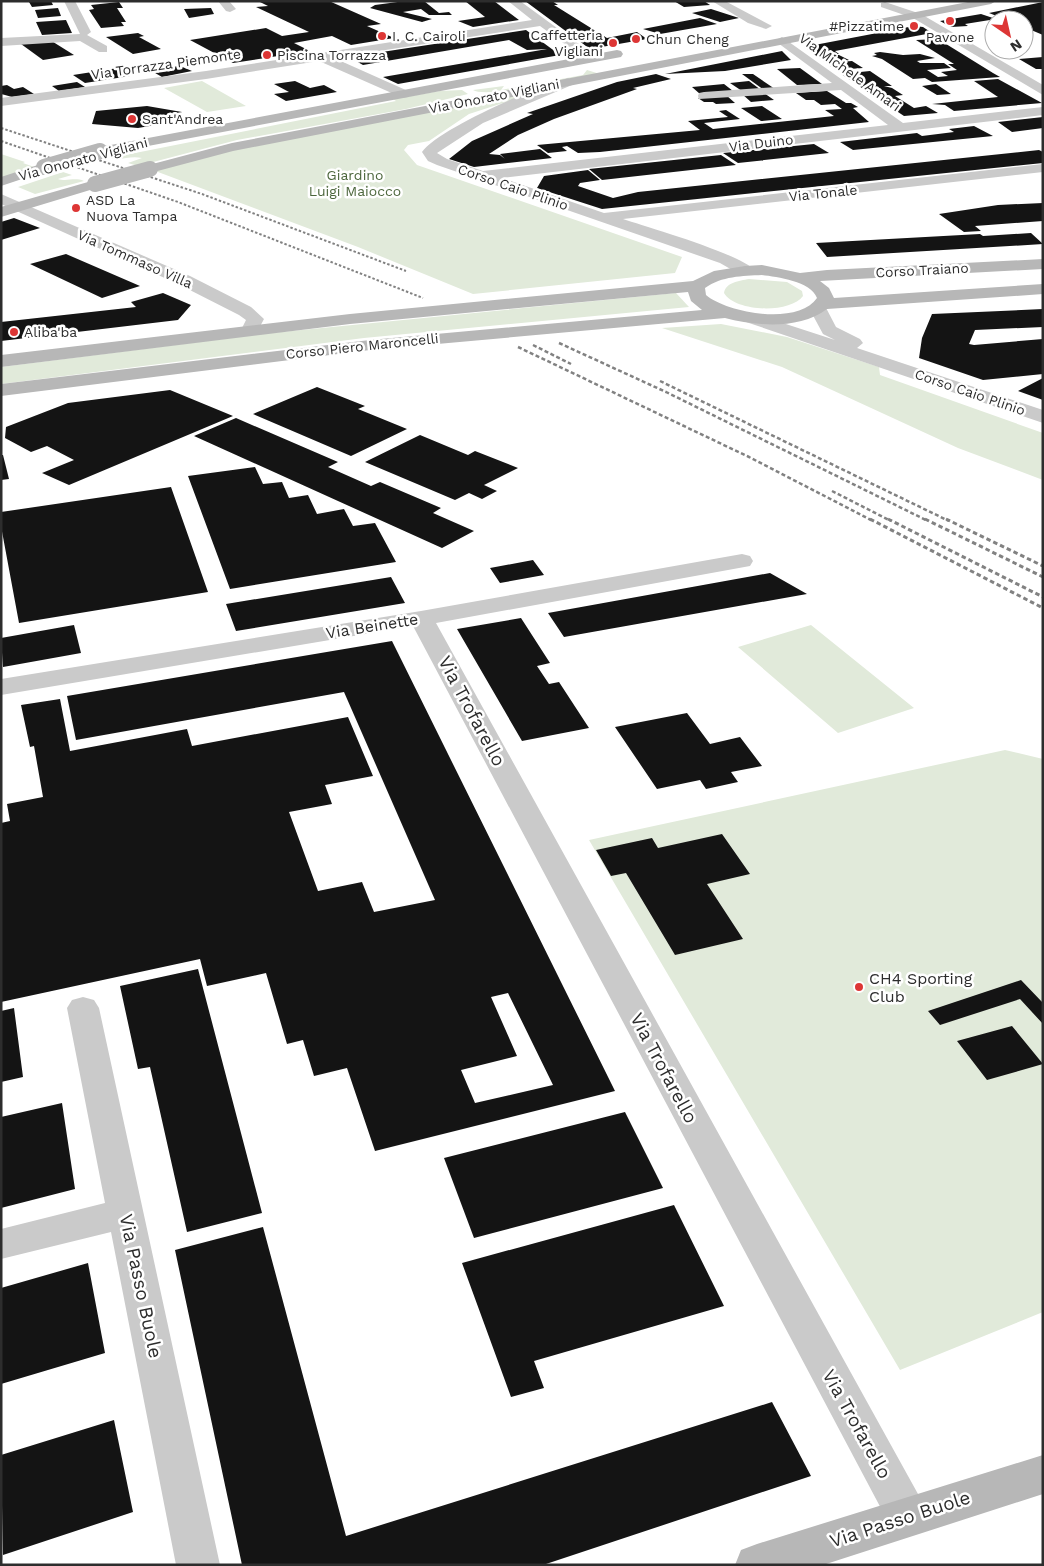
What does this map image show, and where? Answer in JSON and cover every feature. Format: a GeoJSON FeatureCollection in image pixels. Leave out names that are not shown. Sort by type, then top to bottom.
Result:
{"type":"FeatureCollection","features":[{"type":"Feature","properties":{"kind":"main road"},"geometry":{"type":"LineString","coordinates":[[871,7],[903,1]]}},
{"type":"Feature","properties":{"kind":"main road","name":"Via Onorato Vigliani"},"geometry":{"type":"LineString","coordinates":[[1,212],[150,168],[232,147],[991,1]]}},
{"type":"Feature","properties":{"kind":"main road"},"geometry":{"type":"LineString","coordinates":[[741,30],[772,25]]}},
{"type":"Feature","properties":{"kind":"main road","name":"Via Onorato Vigliani"},"geometry":{"type":"LineString","coordinates":[[1,182],[100,151],[626,52]]}},
{"type":"Feature","properties":{"kind":"main road","name":"Corso Traiano"},"geometry":{"type":"LineString","coordinates":[[802,278],[827,275],[1043,264]]}},
{"type":"Feature","properties":{"kind":"main road","name":"Corso Piero Maroncelli"},"geometry":{"type":"LineString","coordinates":[[1,361],[250,330],[697,286],[715,276],[747,271],[777,272],[802,278]]}},
{"type":"Feature","properties":{"kind":"main road"},"geometry":{"type":"LineString","coordinates":[[802,278],[822,292],[824,297],[820,306]]}},
{"type":"Feature","properties":{"kind":"main road"},"geometry":{"type":"LineString","coordinates":[[697,286],[697,296],[701,302],[723,313]]}},
{"type":"Feature","properties":{"kind":"main road","name":"Corso Traiano"},"geometry":{"type":"LineString","coordinates":[[723,313],[752,318],[785,318],[820,306],[870,299],[1043,289]]}},
{"type":"Feature","properties":{"kind":"main road","name":"Corso Piero Maroncelli"},"geometry":{"type":"LineString","coordinates":[[1,390],[370,345],[723,313]]}},
{"type":"Feature","properties":{"kind":"main road","name":"Via Passo Buole"},"geometry":{"type":"LineString","coordinates":[[757,1565],[1043,1474]]}},
{"type":"Feature","properties":{"kind":"street"},"geometry":{"type":"LineString","coordinates":[[69,1],[85,32]]}},
{"type":"Feature","properties":{"kind":"street"},"geometry":{"type":"LineString","coordinates":[[513,1],[592,58]]}},
{"type":"Feature","properties":{"kind":"street"},"geometry":{"type":"LineString","coordinates":[[717,1],[752,21],[772,25]]}},
{"type":"Feature","properties":{"kind":"street"},"geometry":{"type":"LineString","coordinates":[[885,5],[917,16],[1043,91]]}},
{"type":"Feature","properties":{"kind":"street","name":"Via Torrazza Piemonte"},"geometry":{"type":"LineString","coordinates":[[1,102],[206,75],[542,22]]}},
{"type":"Feature","properties":{"kind":"street"},"geometry":{"type":"LineString","coordinates":[[1,42],[82,37],[103,49]]}},
{"type":"Feature","properties":{"kind":"street","name":"Via Michele Amari"},"geometry":{"type":"LineString","coordinates":[[782,41],[900,126]]}},
{"type":"Feature","properties":{"kind":"street"},"geometry":{"type":"LineString","coordinates":[[321,56],[403,94]]}},
{"type":"Feature","properties":{"kind":"street","name":"Corso Caio Plinio"},"geometry":{"type":"LineString","coordinates":[[568,82],[484,116],[443,141],[429,152],[433,158],[442,162],[726,260],[747,271]]}},
{"type":"Feature","properties":{"kind":"street"},"geometry":{"type":"LineString","coordinates":[[704,96],[844,86]]}},
{"type":"Feature","properties":{"kind":"street","name":"Via Duino"},"geometry":{"type":"LineString","coordinates":[[480,176],[1043,111]]}},
{"type":"Feature","properties":{"kind":"street","name":"Via Tonale"},"geometry":{"type":"LineString","coordinates":[[603,217],[1043,168]]}},
{"type":"Feature","properties":{"kind":"street","name":"Via Tommaso Villa"},"geometry":{"type":"LineString","coordinates":[[1,198],[184,280],[245,311],[254,319],[250,330]]}},
{"type":"Feature","properties":{"kind":"street","name":"Corso Caio Plinio"},"geometry":{"type":"LineString","coordinates":[[820,306],[829,330],[898,366]]}},
{"type":"Feature","properties":{"kind":"street","name":"Corso Caio Plinio"},"geometry":{"type":"LineString","coordinates":[[752,318],[898,366],[1043,417]]}},
{"type":"Feature","properties":{"kind":"street","name":"Via Beinette"},"geometry":{"type":"LineString","coordinates":[[1,687],[421,618],[742,561]]}},
{"type":"Feature","properties":{"kind":"street","name":"Via Trofarello"},"geometry":{"type":"LineString","coordinates":[[421,618],[908,1517]]}},
{"type":"Feature","properties":{"kind":"street","name":"Via Passo Buole"},"geometry":{"type":"LineString","coordinates":[[84,1008],[198,1565]]}},
{"type":"Feature","properties":{"kind":"street"},"geometry":{"type":"LineString","coordinates":[[1,1244],[126,1213]]}},
{"type":"Feature","properties":{"kind":"green space"},"geometry":{"type":"Polygon","coordinates":[[[587,70],[600,74],[513,90],[481,92],[473,90],[504,86],[501,90],[583,75],[587,70]]]}},
{"type":"Feature","properties":{"kind":"green space"},"geometry":{"type":"Polygon","coordinates":[[[202,81],[246,106],[207,112],[164,88],[202,81]]]}},
{"type":"Feature","properties":{"kind":"green space","name":"Giardino Luigi Maiocco"},"geometry":{"type":"Polygon","coordinates":[[[568,82],[469,114],[429,141],[408,145],[404,150],[417,165],[682,257],[675,273],[473,294],[358,247],[150,169],[186,159],[568,82]]]}},
{"type":"Feature","properties":{"kind":"green space"},"geometry":{"type":"Polygon","coordinates":[[[462,90],[468,94],[406,109],[237,140],[138,166],[128,163],[142,158],[110,158],[396,101],[393,99],[440,91],[462,90]]]}},
{"type":"Feature","properties":{"kind":"green space"},"geometry":{"type":"Polygon","coordinates":[[[1,154],[25,162],[23,163],[34,167],[1,178],[1,154]]]}},
{"type":"Feature","properties":{"kind":"green space"},"geometry":{"type":"Polygon","coordinates":[[[63,172],[72,175],[58,179],[84,181],[35,194],[18,187],[63,172]]]}},
{"type":"Feature","properties":{"kind":"green space"},"geometry":{"type":"Polygon","coordinates":[[[749,279],[787,282],[802,291],[803,296],[787,306],[763,308],[739,304],[724,293],[730,284],[749,279]]]}},
{"type":"Feature","properties":{"kind":"green space"},"geometry":{"type":"Polygon","coordinates":[[[676,293],[689,307],[364,338],[1,384],[1,367],[261,334],[676,293]]]}},
{"type":"Feature","properties":{"kind":"green space"},"geometry":{"type":"Polygon","coordinates":[[[721,324],[787,337],[879,367],[880,375],[1043,433],[1043,480],[958,448],[782,367],[662,328],[721,324]]]}},
{"type":"Feature","properties":{"kind":"green space"},"geometry":{"type":"Polygon","coordinates":[[[811,625],[914,708],[838,733],[738,647],[811,625]]]}},
{"type":"Feature","properties":{"kind":"green space","name":"CH4 Sporting Club"},"geometry":{"type":"Polygon","coordinates":[[[1005,750],[1043,759],[1043,1312],[900,1370],[589,840],[1005,750]]]}},
{"type":"Feature","properties":{"kind":"building"},"geometry":{"type":"Polygon","coordinates":[[[51,1],[53,5],[32,7],[29,2],[51,1]]]}},
{"type":"Feature","properties":{"kind":"building"},"geometry":{"type":"Polygon","coordinates":[[[258,1],[329,1],[381,24],[367,26],[394,38],[351,45],[332,36],[294,43],[310,51],[233,63],[190,40],[266,28],[282,36],[309,32],[256,7],[268,6],[258,1]]]}},
{"type":"Feature","properties":{"kind":"building"},"geometry":{"type":"Polygon","coordinates":[[[405,1],[424,1],[439,13],[449,12],[452,15],[429,15],[421,9],[403,12],[432,19],[422,22],[370,8],[375,5],[405,1]]]}},
{"type":"Feature","properties":{"kind":"building"},"geometry":{"type":"Polygon","coordinates":[[[465,1],[494,1],[519,20],[473,27],[458,21],[485,17],[465,1]]]}},
{"type":"Feature","properties":{"kind":"building"},"geometry":{"type":"Polygon","coordinates":[[[525,1],[552,1],[558,5],[554,5],[607,38],[637,32],[647,39],[590,49],[525,1]]]}},
{"type":"Feature","properties":{"kind":"building"},"geometry":{"type":"Polygon","coordinates":[[[674,1],[704,1],[710,5],[684,7],[674,1]]]}},
{"type":"Feature","properties":{"kind":"building"},"geometry":{"type":"Polygon","coordinates":[[[119,2],[123,8],[117,8],[126,22],[121,22],[124,26],[101,28],[89,10],[94,9],[91,5],[119,2]]]}},
{"type":"Feature","properties":{"kind":"building"},"geometry":{"type":"Polygon","coordinates":[[[1043,2],[1043,35],[1034,31],[1034,10],[1004,10],[1043,2]]]}},
{"type":"Feature","properties":{"kind":"building"},"geometry":{"type":"Polygon","coordinates":[[[58,8],[61,16],[38,18],[35,10],[58,8]]]}},
{"type":"Feature","properties":{"kind":"building"},"geometry":{"type":"Polygon","coordinates":[[[211,8],[214,14],[189,18],[184,9],[211,8]]]}},
{"type":"Feature","properties":{"kind":"building"},"geometry":{"type":"Polygon","coordinates":[[[711,9],[739,18],[720,22],[692,13],[711,9]]]}},
{"type":"Feature","properties":{"kind":"building"},"geometry":{"type":"Polygon","coordinates":[[[984,15],[984,21],[965,24],[968,26],[951,27],[940,21],[984,15]]]}},
{"type":"Feature","properties":{"kind":"building"},"geometry":{"type":"Polygon","coordinates":[[[700,18],[717,24],[660,34],[643,29],[700,18]]]}},
{"type":"Feature","properties":{"kind":"building"},"geometry":{"type":"Polygon","coordinates":[[[66,20],[72,33],[42,35],[36,22],[66,20]]]}},
{"type":"Feature","properties":{"kind":"building"},"geometry":{"type":"Polygon","coordinates":[[[914,26],[923,27],[932,33],[835,51],[839,54],[821,55],[839,55],[849,60],[839,62],[852,61],[863,68],[836,70],[804,47],[914,26]]]}},
{"type":"Feature","properties":{"kind":"building"},"geometry":{"type":"Polygon","coordinates":[[[526,30],[560,55],[398,84],[383,77],[547,49],[527,50],[509,40],[363,65],[349,57],[526,30]]]}},
{"type":"Feature","properties":{"kind":"building"},"geometry":{"type":"Polygon","coordinates":[[[138,33],[144,36],[139,37],[161,49],[133,54],[106,37],[138,33]]]}},
{"type":"Feature","properties":{"kind":"building"},"geometry":{"type":"Polygon","coordinates":[[[938,39],[1000,77],[932,82],[925,78],[913,79],[882,59],[872,56],[877,55],[874,53],[880,52],[903,55],[920,54],[935,58],[917,61],[920,63],[944,63],[951,68],[927,70],[938,77],[948,76],[941,72],[957,70],[948,64],[954,64],[916,40],[938,39]]]}},
{"type":"Feature","properties":{"kind":"building"},"geometry":{"type":"Polygon","coordinates":[[[50,40],[74,55],[43,60],[21,44],[50,40]]]}},
{"type":"Feature","properties":{"kind":"building"},"geometry":{"type":"Polygon","coordinates":[[[782,51],[791,60],[725,71],[665,74],[782,51]]]}},
{"type":"Feature","properties":{"kind":"building"},"geometry":{"type":"Polygon","coordinates":[[[1043,57],[1043,69],[1036,69],[1021,60],[1034,60],[1034,58],[1043,57]]]}},
{"type":"Feature","properties":{"kind":"building"},"geometry":{"type":"Polygon","coordinates":[[[180,66],[192,71],[162,77],[150,70],[180,66]]]}},
{"type":"Feature","properties":{"kind":"building"},"geometry":{"type":"Polygon","coordinates":[[[118,68],[130,76],[85,83],[73,75],[118,68]]]}},
{"type":"Feature","properties":{"kind":"building"},"geometry":{"type":"Polygon","coordinates":[[[800,68],[822,84],[797,85],[777,69],[800,68]]]}},
{"type":"Feature","properties":{"kind":"building"},"geometry":{"type":"Polygon","coordinates":[[[870,71],[892,86],[884,86],[892,88],[903,95],[895,96],[914,108],[926,106],[938,113],[904,116],[841,74],[870,71]]]}},
{"type":"Feature","properties":{"kind":"building"},"geometry":{"type":"Polygon","coordinates":[[[656,74],[671,79],[633,88],[637,89],[554,119],[518,135],[489,154],[500,155],[505,159],[500,154],[540,149],[552,158],[474,167],[449,159],[472,141],[533,114],[527,113],[617,82],[656,74]]]}},
{"type":"Feature","properties":{"kind":"building"},"geometry":{"type":"Polygon","coordinates":[[[742,74],[753,74],[775,89],[764,90],[742,74]]]}},
{"type":"Feature","properties":{"kind":"building"},"geometry":{"type":"Polygon","coordinates":[[[998,79],[1042,103],[954,111],[945,105],[932,104],[998,97],[974,81],[998,79]]]}},
{"type":"Feature","properties":{"kind":"building"},"geometry":{"type":"Polygon","coordinates":[[[295,81],[310,88],[324,85],[337,92],[286,101],[274,94],[289,92],[274,84],[295,81]]]}},
{"type":"Feature","properties":{"kind":"building"},"geometry":{"type":"Polygon","coordinates":[[[749,81],[761,90],[742,91],[730,83],[749,81]]]}},
{"type":"Feature","properties":{"kind":"building"},"geometry":{"type":"Polygon","coordinates":[[[77,82],[85,87],[59,91],[52,86],[77,82]]]}},
{"type":"Feature","properties":{"kind":"building"},"geometry":{"type":"Polygon","coordinates":[[[724,84],[733,91],[700,94],[692,87],[724,84]]]}},
{"type":"Feature","properties":{"kind":"building"},"geometry":{"type":"Polygon","coordinates":[[[936,84],[951,94],[937,95],[922,86],[936,84]]]}},
{"type":"Feature","properties":{"kind":"building"},"geometry":{"type":"Polygon","coordinates":[[[7,85],[14,89],[23,87],[34,94],[12,97],[1,94],[1,86],[7,85]]]}},
{"type":"Feature","properties":{"kind":"building"},"geometry":{"type":"Polygon","coordinates":[[[827,91],[846,103],[851,103],[858,107],[853,108],[869,122],[600,152],[578,153],[567,146],[562,147],[567,151],[548,153],[537,145],[700,130],[688,121],[728,117],[719,111],[726,110],[740,119],[704,123],[713,129],[834,116],[825,110],[842,109],[835,104],[821,105],[814,100],[806,100],[796,93],[827,91]]]}},
{"type":"Feature","properties":{"kind":"building"},"geometry":{"type":"Polygon","coordinates":[[[764,93],[774,100],[751,102],[742,94],[764,93]]]}},
{"type":"Feature","properties":{"kind":"building"},"geometry":{"type":"Polygon","coordinates":[[[726,95],[735,103],[716,104],[704,102],[698,98],[726,95]]]}},
{"type":"Feature","properties":{"kind":"building","name":"Sant'Andrea"},"geometry":{"type":"Polygon","coordinates":[[[147,106],[182,112],[174,115],[167,123],[138,128],[92,124],[96,111],[147,106]]]}},
{"type":"Feature","properties":{"kind":"building"},"geometry":{"type":"Polygon","coordinates":[[[762,106],[782,119],[761,121],[741,108],[762,106]]]}},
{"type":"Feature","properties":{"kind":"building"},"geometry":{"type":"Polygon","coordinates":[[[1043,117],[1043,128],[1012,132],[998,122],[1043,117]]]}},
{"type":"Feature","properties":{"kind":"building"},"geometry":{"type":"Polygon","coordinates":[[[974,126],[993,136],[853,150],[840,142],[917,133],[922,136],[954,132],[949,129],[974,126]]]}},
{"type":"Feature","properties":{"kind":"building"},"geometry":{"type":"Polygon","coordinates":[[[814,144],[829,153],[738,163],[723,153],[814,144]]]}},
{"type":"Feature","properties":{"kind":"building"},"geometry":{"type":"Polygon","coordinates":[[[1039,150],[1043,152],[1043,163],[602,209],[537,188],[544,176],[588,170],[600,180],[580,183],[578,186],[613,198],[638,192],[1039,150]]]}},
{"type":"Feature","properties":{"kind":"building"},"geometry":{"type":"Polygon","coordinates":[[[721,155],[736,165],[602,180],[589,169],[721,155]]]}},
{"type":"Feature","properties":{"kind":"building"},"geometry":{"type":"Polygon","coordinates":[[[1043,203],[1043,221],[975,226],[981,231],[964,232],[939,214],[998,205],[1043,203]]]}},
{"type":"Feature","properties":{"kind":"building"},"geometry":{"type":"Polygon","coordinates":[[[14,218],[40,228],[1,240],[1,222],[14,218]]]}},
{"type":"Feature","properties":{"kind":"building"},"geometry":{"type":"Polygon","coordinates":[[[1031,233],[1043,244],[827,257],[816,243],[980,234],[983,236],[1031,233]]]}},
{"type":"Feature","properties":{"kind":"building"},"geometry":{"type":"Polygon","coordinates":[[[66,254],[140,286],[102,298],[30,264],[66,254]]]}},
{"type":"Feature","properties":{"kind":"building"},"geometry":{"type":"Polygon","coordinates":[[[163,293],[191,305],[178,320],[1,341],[1,322],[136,307],[131,302],[163,293]]]}},
{"type":"Feature","properties":{"kind":"building"},"geometry":{"type":"Polygon","coordinates":[[[1043,309],[1043,327],[975,330],[969,344],[1043,339],[1043,374],[983,380],[919,358],[922,338],[932,314],[1043,309]]]}},
{"type":"Feature","properties":{"kind":"building"},"geometry":{"type":"Polygon","coordinates":[[[1043,378],[1043,400],[1018,391],[1043,378]]]}},
{"type":"Feature","properties":{"kind":"building"},"geometry":{"type":"Polygon","coordinates":[[[317,387],[365,406],[358,409],[407,429],[351,456],[253,414],[317,387]]]}},
{"type":"Feature","properties":{"kind":"building"},"geometry":{"type":"Polygon","coordinates":[[[170,390],[233,416],[69,485],[42,473],[74,460],[47,446],[31,452],[5,438],[6,427],[68,403],[170,390]]]}},
{"type":"Feature","properties":{"kind":"building"},"geometry":{"type":"Polygon","coordinates":[[[236,418],[338,462],[328,467],[371,486],[380,482],[441,508],[433,513],[474,531],[442,548],[194,436],[236,418]]]}},
{"type":"Feature","properties":{"kind":"building"},"geometry":{"type":"Polygon","coordinates":[[[420,435],[468,455],[475,451],[518,468],[484,485],[497,491],[482,499],[469,493],[455,500],[365,462],[420,435]]]}},
{"type":"Feature","properties":{"kind":"building"},"geometry":{"type":"Polygon","coordinates":[[[1,455],[3,455],[9,479],[1,480],[1,455]]]}},
{"type":"Feature","properties":{"kind":"building"},"geometry":{"type":"Polygon","coordinates":[[[255,467],[263,484],[282,482],[289,498],[308,495],[317,514],[344,509],[353,526],[375,523],[396,562],[230,589],[188,476],[255,467]]]}},
{"type":"Feature","properties":{"kind":"building"},"geometry":{"type":"Polygon","coordinates":[[[171,487],[208,592],[19,623],[1,526],[1,512],[171,487]]]}},
{"type":"Feature","properties":{"kind":"building"},"geometry":{"type":"Polygon","coordinates":[[[533,560],[544,575],[500,583],[490,568],[533,560]]]}},
{"type":"Feature","properties":{"kind":"building"},"geometry":{"type":"Polygon","coordinates":[[[770,573],[807,594],[564,637],[548,613],[770,573]]]}},
{"type":"Feature","properties":{"kind":"building"},"geometry":{"type":"Polygon","coordinates":[[[391,577],[405,603],[236,631],[226,604],[391,577]]]}},
{"type":"Feature","properties":{"kind":"building"},"geometry":{"type":"Polygon","coordinates":[[[521,618],[550,663],[537,666],[549,684],[559,682],[589,728],[522,741],[457,629],[521,618]]]}},
{"type":"Feature","properties":{"kind":"building"},"geometry":{"type":"Polygon","coordinates":[[[74,625],[81,653],[3,667],[1,638],[74,625]]]}},
{"type":"Feature","properties":{"kind":"building"},"geometry":{"type":"Polygon","coordinates":[[[392,641],[615,1091],[375,1151],[347,1068],[314,1076],[303,1040],[287,1044],[266,973],[207,986],[200,959],[1,1002],[1,823],[10,821],[7,804],[43,797],[34,746],[30,747],[21,705],[60,699],[70,751],[187,729],[192,746],[348,717],[373,776],[325,785],[332,804],[289,812],[318,891],[362,882],[374,912],[435,900],[344,692],[76,740],[67,696],[392,641]],[[508,993],[491,997],[517,1056],[461,1070],[475,1103],[553,1085],[508,993]]]}},
{"type":"Feature","properties":{"kind":"building"},"geometry":{"type":"Polygon","coordinates":[[[687,713],[710,744],[740,737],[762,766],[731,772],[738,782],[706,789],[700,780],[657,789],[615,727],[687,713]]]}},
{"type":"Feature","properties":{"kind":"building"},"geometry":{"type":"Polygon","coordinates":[[[722,834],[750,874],[707,884],[743,939],[675,955],[626,873],[611,876],[596,850],[652,838],[658,848],[722,834]]]}},
{"type":"Feature","properties":{"kind":"building"},"geometry":{"type":"Polygon","coordinates":[[[198,969],[262,1213],[187,1232],[150,1067],[138,1069],[120,986],[198,969]]]}},
{"type":"Feature","properties":{"kind":"building"},"geometry":{"type":"Polygon","coordinates":[[[1021,980],[1043,1003],[1043,1024],[1020,999],[940,1025],[928,1011],[1021,980]]]}},
{"type":"Feature","properties":{"kind":"building"},"geometry":{"type":"Polygon","coordinates":[[[14,1008],[23,1077],[1,1082],[1,1011],[14,1008]]]}},
{"type":"Feature","properties":{"kind":"building"},"geometry":{"type":"Polygon","coordinates":[[[1012,1026],[1043,1064],[987,1080],[957,1041],[1012,1026]]]}},
{"type":"Feature","properties":{"kind":"building"},"geometry":{"type":"Polygon","coordinates":[[[62,1103],[75,1189],[1,1208],[1,1117],[62,1103]]]}},
{"type":"Feature","properties":{"kind":"building"},"geometry":{"type":"Polygon","coordinates":[[[625,1112],[663,1188],[474,1238],[444,1158],[625,1112]]]}},
{"type":"Feature","properties":{"kind":"building"},"geometry":{"type":"Polygon","coordinates":[[[674,1205],[724,1306],[534,1361],[544,1388],[511,1397],[462,1263],[674,1205]]]}},
{"type":"Feature","properties":{"kind":"building"},"geometry":{"type":"Polygon","coordinates":[[[263,1227],[346,1536],[772,1402],[811,1476],[543,1565],[242,1565],[175,1250],[263,1227]]]}},
{"type":"Feature","properties":{"kind":"building"},"geometry":{"type":"Polygon","coordinates":[[[88,1263],[105,1353],[1,1384],[1,1288],[88,1263]]]}},
{"type":"Feature","properties":{"kind":"building"},"geometry":{"type":"Polygon","coordinates":[[[114,1420],[133,1512],[3,1555],[1,1455],[114,1420]]]}},
{"type":"Feature","properties":{"kind":"railway"},"geometry":{"type":"LineString","coordinates":[[1,128],[202,194],[406,271]]}},
{"type":"Feature","properties":{"kind":"railway"},"geometry":{"type":"LineString","coordinates":[[1,141],[178,202],[423,298]]}},
{"type":"Feature","properties":{"kind":"railway"},"geometry":{"type":"LineString","coordinates":[[559,343],[666,392],[928,521]]}},
{"type":"Feature","properties":{"kind":"railway"},"geometry":{"type":"LineString","coordinates":[[533,345],[571,364]]}},
{"type":"Feature","properties":{"kind":"railway"},"geometry":{"type":"LineString","coordinates":[[518,347],[749,457],[873,521]]}},
{"type":"Feature","properties":{"kind":"railway"},"geometry":{"type":"LineString","coordinates":[[660,381],[949,521]]}},
{"type":"Feature","properties":{"kind":"railway"},"geometry":{"type":"LineString","coordinates":[[832,491],[891,521]]}},
{"type":"Feature","properties":{"kind":"railway"},"geometry":{"type":"LineString","coordinates":[[870,519],[1043,608]]}},
{"type":"Feature","properties":{"kind":"railway"},"geometry":{"type":"LineString","coordinates":[[888,519],[1043,597]]}},
{"type":"Feature","properties":{"kind":"railway"},"geometry":{"type":"LineString","coordinates":[[925,519],[1043,577]]}},
{"type":"Feature","properties":{"kind":"railway"},"geometry":{"type":"LineString","coordinates":[[946,519],[1043,566]]}},
{"type":"Feature","properties":{"kind":"place","name":"Pavone"},"geometry":{"type":"Point","coordinates":[950,21]}},
{"type":"Feature","properties":{"kind":"place","name":"#Pizzatime"},"geometry":{"type":"Point","coordinates":[914,26]}},
{"type":"Feature","properties":{"kind":"place","name":"I. C. Cairoli"},"geometry":{"type":"Point","coordinates":[382,36]}},
{"type":"Feature","properties":{"kind":"place","name":"Chun Cheng"},"geometry":{"type":"Point","coordinates":[636,39]}},
{"type":"Feature","properties":{"kind":"place","name":"Caffetteria Vigliani"},"geometry":{"type":"Point","coordinates":[613,43]}},
{"type":"Feature","properties":{"kind":"place","name":"Piscina Torrazza"},"geometry":{"type":"Point","coordinates":[267,55]}},
{"type":"Feature","properties":{"kind":"place","name":"Sant'Andrea"},"geometry":{"type":"Point","coordinates":[132,119]}},
{"type":"Feature","properties":{"kind":"place","name":"ASD La Nuova Tampa"},"geometry":{"type":"Point","coordinates":[76,208]}},
{"type":"Feature","properties":{"kind":"place","name":"Aliba'ba"},"geometry":{"type":"Point","coordinates":[14,332]}},
{"type":"Feature","properties":{"kind":"place","name":"CH4 Sporting Club"},"geometry":{"type":"Point","coordinates":[859,987]}}]}
